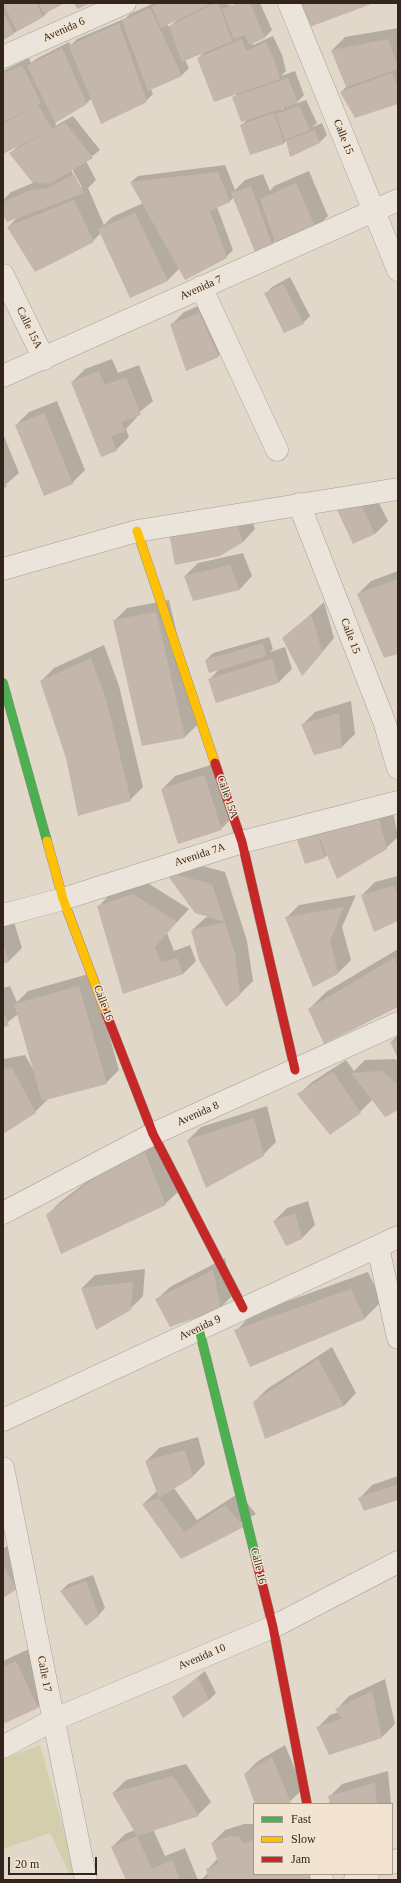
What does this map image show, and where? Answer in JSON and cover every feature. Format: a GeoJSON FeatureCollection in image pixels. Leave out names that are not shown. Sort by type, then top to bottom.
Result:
{"type":"FeatureCollection","features":[{"type":"Feature","properties":{"kind":"street","name":"Avenida 6"},"geometry":{"type":"LineString","coordinates":[[3,57],[125,3]]}},
{"type":"Feature","properties":{"kind":"street","name":"Calle 15"},"geometry":{"type":"LineString","coordinates":[[289,3],[373,212],[398,270]]}},
{"type":"Feature","properties":{"kind":"street","name":"Avenida 7"},"geometry":{"type":"LineString","coordinates":[[3,376],[398,200]]}},
{"type":"Feature","properties":{"kind":"street","name":"Calle 15A"},"geometry":{"type":"LineString","coordinates":[[3,275],[44,359]]}},
{"type":"Feature","properties":{"kind":"street"},"geometry":{"type":"LineString","coordinates":[[201,287],[277,450]]}},
{"type":"Feature","properties":{"kind":"street"},"geometry":{"type":"LineString","coordinates":[[3,569],[137,531],[299,504],[398,490]]}},
{"type":"Feature","properties":{"kind":"street","name":"Calle 15"},"geometry":{"type":"LineString","coordinates":[[299,504],[391,719],[398,768]]}},
{"type":"Feature","properties":{"kind":"street","name":"Calle 15A"},"geometry":{"type":"LineString","coordinates":[[137,531],[242,842],[295,1070]]}},
{"type":"Feature","properties":{"kind":"street","name":"Calle 16"},"geometry":{"type":"LineString","coordinates":[[3,682],[63,899],[153,1134],[243,1308]]}},
{"type":"Feature","properties":{"kind":"street","name":"Avenida 7A"},"geometry":{"type":"LineString","coordinates":[[3,915],[63,899],[242,842],[398,802]]}},
{"type":"Feature","properties":{"kind":"street","name":"Avenida 8"},"geometry":{"type":"LineString","coordinates":[[3,1213],[153,1134],[398,1023]]}},
{"type":"Feature","properties":{"kind":"street","name":"Avenida 9"},"geometry":{"type":"LineString","coordinates":[[3,1420],[398,1237]]}},
{"type":"Feature","properties":{"kind":"street"},"geometry":{"type":"LineString","coordinates":[[378,1247],[398,1338]]}},
{"type":"Feature","properties":{"kind":"street","name":"Calle 16"},"geometry":{"type":"LineString","coordinates":[[199,1329],[272,1627],[307,1803]]}},
{"type":"Feature","properties":{"kind":"street","name":"Calle 17"},"geometry":{"type":"LineString","coordinates":[[3,1468],[86,1880]]}},
{"type":"Feature","properties":{"kind":"street","name":"Avenida 10"},"geometry":{"type":"LineString","coordinates":[[3,1747],[53,1720],[272,1627],[398,1562]]}},
{"type":"Feature","properties":{"kind":"street"},"geometry":{"type":"LineString","coordinates":[[355,1880],[366,1875]]}},
{"type":"Feature","properties":{"kind":"shaded area"},"geometry":{"type":"Polygon","coordinates":[[[40,1745],[76,1874],[70,1875],[50,1833],[3,1849],[3,1759],[40,1745]]]}},
{"type":"Feature","properties":{"kind":"building"},"geometry":{"type":"Polygon","coordinates":[[[3,3],[36,3],[43,17],[17,31],[3,3]]]}},
{"type":"Feature","properties":{"kind":"building"},"geometry":{"type":"Polygon","coordinates":[[[39,3],[65,3],[44,14],[39,3]]]}},
{"type":"Feature","properties":{"kind":"building"},"geometry":{"type":"Polygon","coordinates":[[[74,3],[92,3],[77,9],[74,3]]]}},
{"type":"Feature","properties":{"kind":"building"},"geometry":{"type":"Polygon","coordinates":[[[161,3],[212,3],[161,28],[152,7],[161,3]]]}},
{"type":"Feature","properties":{"kind":"building"},"geometry":{"type":"Polygon","coordinates":[[[215,3],[218,3],[232,41],[182,62],[169,26],[215,3]]]}},
{"type":"Feature","properties":{"kind":"building"},"geometry":{"type":"Polygon","coordinates":[[[238,3],[250,3],[265,38],[249,45],[245,35],[234,39],[222,9],[238,3]]]}},
{"type":"Feature","properties":{"kind":"building"},"geometry":{"type":"Polygon","coordinates":[[[297,3],[374,3],[307,28],[297,3]]]}},
{"type":"Feature","properties":{"kind":"building"},"geometry":{"type":"Polygon","coordinates":[[[150,8],[182,76],[148,91],[122,21],[150,8]]]}},
{"type":"Feature","properties":{"kind":"building"},"geometry":{"type":"Polygon","coordinates":[[[3,11],[14,34],[3,40],[3,11]]]}},
{"type":"Feature","properties":{"kind":"building"},"geometry":{"type":"Polygon","coordinates":[[[119,23],[147,102],[101,124],[69,46],[119,23]]]}},
{"type":"Feature","properties":{"kind":"building"},"geometry":{"type":"Polygon","coordinates":[[[242,39],[246,51],[266,42],[275,62],[280,79],[214,102],[197,58],[242,39]]]}},
{"type":"Feature","properties":{"kind":"building"},"geometry":{"type":"Polygon","coordinates":[[[388,39],[398,69],[346,87],[331,50],[388,39]]]}},
{"type":"Feature","properties":{"kind":"building"},"geometry":{"type":"Polygon","coordinates":[[[62,48],[87,104],[55,123],[27,66],[62,48]]]}},
{"type":"Feature","properties":{"kind":"building"},"geometry":{"type":"Polygon","coordinates":[[[22,65],[41,103],[38,105],[52,129],[3,154],[3,124],[29,109],[3,122],[3,74],[22,65]]]}},
{"type":"Feature","properties":{"kind":"building"},"geometry":{"type":"Polygon","coordinates":[[[392,73],[398,87],[398,104],[355,118],[340,92],[392,73]]]}},
{"type":"Feature","properties":{"kind":"building"},"geometry":{"type":"Polygon","coordinates":[[[288,78],[298,103],[241,122],[232,97],[288,78]]]}},
{"type":"Feature","properties":{"kind":"building"},"geometry":{"type":"Polygon","coordinates":[[[299,106],[310,130],[285,140],[276,114],[299,106]]]}},
{"type":"Feature","properties":{"kind":"building"},"geometry":{"type":"Polygon","coordinates":[[[274,113],[284,144],[250,155],[240,125],[274,113]]]}},
{"type":"Feature","properties":{"kind":"building"},"geometry":{"type":"Polygon","coordinates":[[[65,122],[93,158],[49,184],[32,182],[9,153],[65,122]]]}},
{"type":"Feature","properties":{"kind":"building"},"geometry":{"type":"Polygon","coordinates":[[[315,130],[320,143],[290,157],[286,141],[315,130]]]}},
{"type":"Feature","properties":{"kind":"building"},"geometry":{"type":"Polygon","coordinates":[[[218,172],[230,202],[210,211],[227,258],[185,280],[130,182],[218,172]]]}},
{"type":"Feature","properties":{"kind":"building"},"geometry":{"type":"Polygon","coordinates":[[[74,174],[84,193],[7,222],[3,215],[3,202],[31,190],[48,188],[74,174]]]}},
{"type":"Feature","properties":{"kind":"building"},"geometry":{"type":"Polygon","coordinates":[[[296,183],[316,229],[276,244],[260,199],[296,183]]]}},
{"type":"Feature","properties":{"kind":"building"},"geometry":{"type":"Polygon","coordinates":[[[251,186],[272,244],[255,252],[231,193],[251,186]]]}},
{"type":"Feature","properties":{"kind":"building"},"geometry":{"type":"Polygon","coordinates":[[[74,200],[94,242],[35,272],[7,227],[74,200]]]}},
{"type":"Feature","properties":{"kind":"building"},"geometry":{"type":"Polygon","coordinates":[[[135,213],[168,281],[130,298],[98,229],[135,213]]]}},
{"type":"Feature","properties":{"kind":"building"},"geometry":{"type":"Polygon","coordinates":[[[283,284],[304,324],[284,333],[264,293],[283,284]]]}},
{"type":"Feature","properties":{"kind":"building"},"geometry":{"type":"Polygon","coordinates":[[[199,313],[219,357],[186,371],[170,324],[199,313]]]}},
{"type":"Feature","properties":{"kind":"building"},"geometry":{"type":"Polygon","coordinates":[[[99,371],[105,385],[126,377],[141,415],[121,422],[125,431],[111,436],[117,451],[101,457],[71,382],[99,371]]]}},
{"type":"Feature","properties":{"kind":"building"},"geometry":{"type":"Polygon","coordinates":[[[44,413],[73,484],[44,496],[15,425],[44,413]]]}},
{"type":"Feature","properties":{"kind":"building"},"geometry":{"type":"Polygon","coordinates":[[[3,477],[7,487],[3,488],[3,477]]]}},
{"type":"Feature","properties":{"kind":"building"},"geometry":{"type":"Polygon","coordinates":[[[358,499],[375,534],[353,544],[337,510],[358,499]]]}},
{"type":"Feature","properties":{"kind":"building"},"geometry":{"type":"Polygon","coordinates":[[[234,517],[243,542],[220,556],[175,565],[169,533],[234,517]]]}},
{"type":"Feature","properties":{"kind":"building"},"geometry":{"type":"Polygon","coordinates":[[[230,565],[240,590],[193,601],[184,576],[230,565]]]}},
{"type":"Feature","properties":{"kind":"building"},"geometry":{"type":"Polygon","coordinates":[[[398,579],[398,654],[384,658],[357,594],[398,579]]]}},
{"type":"Feature","properties":{"kind":"building"},"geometry":{"type":"Polygon","coordinates":[[[156,612],[185,738],[142,746],[113,620],[156,612]]]}},
{"type":"Feature","properties":{"kind":"building"},"geometry":{"type":"Polygon","coordinates":[[[311,614],[322,651],[302,676],[282,638],[311,614]]]}},
{"type":"Feature","properties":{"kind":"building"},"geometry":{"type":"Polygon","coordinates":[[[263,643],[266,656],[209,673],[205,660],[263,643]]]}},
{"type":"Feature","properties":{"kind":"building"},"geometry":{"type":"Polygon","coordinates":[[[91,658],[106,699],[131,801],[78,816],[66,758],[40,681],[91,658]]]}},
{"type":"Feature","properties":{"kind":"building"},"geometry":{"type":"Polygon","coordinates":[[[272,659],[279,683],[216,703],[208,679],[272,659]]]}},
{"type":"Feature","properties":{"kind":"building"},"geometry":{"type":"Polygon","coordinates":[[[339,713],[342,748],[314,755],[301,724],[339,713]]]}},
{"type":"Feature","properties":{"kind":"building"},"geometry":{"type":"Polygon","coordinates":[[[204,775],[222,830],[178,844],[161,789],[204,775]]]}},
{"type":"Feature","properties":{"kind":"building"},"geometry":{"type":"Polygon","coordinates":[[[379,819],[387,849],[337,879],[317,832],[325,858],[305,864],[296,837],[320,830],[379,819]]]}},
{"type":"Feature","properties":{"kind":"building"},"geometry":{"type":"Polygon","coordinates":[[[165,872],[212,884],[225,922],[195,913],[165,872]]]}},
{"type":"Feature","properties":{"kind":"building"},"geometry":{"type":"Polygon","coordinates":[[[394,886],[398,897],[398,921],[374,932],[361,895],[394,886]]]}},
{"type":"Feature","properties":{"kind":"building"},"geometry":{"type":"Polygon","coordinates":[[[133,894],[177,922],[155,947],[161,963],[177,958],[183,974],[123,994],[97,906],[133,894]]]}},
{"type":"Feature","properties":{"kind":"building"},"geometry":{"type":"Polygon","coordinates":[[[344,907],[330,941],[338,974],[313,987],[285,917],[344,907]]]}},
{"type":"Feature","properties":{"kind":"building"},"geometry":{"type":"Polygon","coordinates":[[[225,922],[235,954],[240,995],[226,1007],[199,960],[191,930],[225,922]]]}},
{"type":"Feature","properties":{"kind":"building"},"geometry":{"type":"Polygon","coordinates":[[[3,942],[9,962],[3,964],[3,942]]]}},
{"type":"Feature","properties":{"kind":"building"},"geometry":{"type":"Polygon","coordinates":[[[394,958],[398,965],[398,1007],[324,1044],[308,1009],[394,958]]]}},
{"type":"Feature","properties":{"kind":"building"},"geometry":{"type":"Polygon","coordinates":[[[79,986],[107,1084],[42,1101],[14,1004],[79,986]]]}},
{"type":"Feature","properties":{"kind":"building"},"geometry":{"type":"Polygon","coordinates":[[[3,1012],[9,1025],[3,1028],[3,1012]]]}},
{"type":"Feature","properties":{"kind":"building"},"geometry":{"type":"Polygon","coordinates":[[[398,1040],[398,1059],[390,1042],[398,1040]]]}},
{"type":"Feature","properties":{"kind":"building"},"geometry":{"type":"Polygon","coordinates":[[[12,1068],[36,1113],[3,1134],[3,1069],[12,1068]]]}},
{"type":"Feature","properties":{"kind":"building"},"geometry":{"type":"Polygon","coordinates":[[[382,1071],[398,1085],[398,1110],[385,1117],[351,1073],[382,1071]]]}},
{"type":"Feature","properties":{"kind":"building"},"geometry":{"type":"Polygon","coordinates":[[[333,1072],[361,1113],[330,1135],[297,1094],[333,1072]]]}},
{"type":"Feature","properties":{"kind":"building"},"geometry":{"type":"Polygon","coordinates":[[[254,1118],[264,1156],[206,1188],[187,1140],[254,1118]]]}},
{"type":"Feature","properties":{"kind":"building"},"geometry":{"type":"Polygon","coordinates":[[[141,1143],[166,1205],[61,1254],[46,1215],[141,1143]]]}},
{"type":"Feature","properties":{"kind":"building"},"geometry":{"type":"Polygon","coordinates":[[[295,1213],[302,1239],[286,1246],[273,1221],[295,1213]]]}},
{"type":"Feature","properties":{"kind":"building"},"geometry":{"type":"Polygon","coordinates":[[[213,1270],[221,1309],[170,1327],[155,1299],[213,1270]]]}},
{"type":"Feature","properties":{"kind":"building"},"geometry":{"type":"Polygon","coordinates":[[[133,1282],[131,1310],[96,1330],[81,1288],[133,1282]]]}},
{"type":"Feature","properties":{"kind":"building"},"geometry":{"type":"Polygon","coordinates":[[[351,1289],[365,1319],[250,1367],[234,1330],[351,1289]]]}},
{"type":"Feature","properties":{"kind":"building"},"geometry":{"type":"Polygon","coordinates":[[[318,1359],[344,1406],[265,1439],[253,1402],[318,1359]]]}},
{"type":"Feature","properties":{"kind":"building"},"geometry":{"type":"Polygon","coordinates":[[[185,1450],[193,1477],[159,1498],[145,1461],[185,1450]]]}},
{"type":"Feature","properties":{"kind":"building"},"geometry":{"type":"Polygon","coordinates":[[[398,1484],[398,1500],[364,1511],[358,1498],[398,1484]]]}},
{"type":"Feature","properties":{"kind":"building"},"geometry":{"type":"Polygon","coordinates":[[[159,1498],[184,1532],[225,1505],[244,1527],[181,1559],[142,1504],[159,1498]]]}},
{"type":"Feature","properties":{"kind":"building"},"geometry":{"type":"Polygon","coordinates":[[[3,1566],[17,1589],[3,1598],[3,1566]]]}},
{"type":"Feature","properties":{"kind":"building"},"geometry":{"type":"Polygon","coordinates":[[[86,1581],[99,1616],[86,1626],[60,1591],[86,1581]]]}},
{"type":"Feature","properties":{"kind":"building"},"geometry":{"type":"Polygon","coordinates":[[[16,1661],[38,1708],[3,1724],[3,1667],[16,1661]]]}},
{"type":"Feature","properties":{"kind":"building"},"geometry":{"type":"Polygon","coordinates":[[[198,1677],[209,1700],[183,1718],[172,1697],[198,1677]]]}},
{"type":"Feature","properties":{"kind":"building"},"geometry":{"type":"Polygon","coordinates":[[[372,1691],[382,1738],[329,1755],[316,1727],[342,1719],[335,1709],[372,1691]]]}},
{"type":"Feature","properties":{"kind":"building"},"geometry":{"type":"Polygon","coordinates":[[[272,1757],[291,1803],[255,1803],[244,1774],[272,1757]]]}},
{"type":"Feature","properties":{"kind":"building"},"geometry":{"type":"Polygon","coordinates":[[[173,1776],[199,1816],[137,1836],[112,1793],[173,1776]]]}},
{"type":"Feature","properties":{"kind":"building"},"geometry":{"type":"Polygon","coordinates":[[[375,1783],[377,1803],[330,1803],[328,1796],[375,1783]]]}},
{"type":"Feature","properties":{"kind":"building"},"geometry":{"type":"Polygon","coordinates":[[[137,1836],[152,1869],[172,1860],[180,1880],[126,1880],[111,1847],[137,1836]]]}},
{"type":"Feature","properties":{"kind":"building"},"geometry":{"type":"Polygon","coordinates":[[[230,1836],[240,1837],[243,1844],[253,1840],[253,1875],[312,1875],[312,1880],[203,1880],[209,1878],[206,1869],[219,1864],[211,1843],[230,1836]]]}},
{"type":"Feature","properties":{"kind":"traffic: fast"},"geometry":{"type":"LineString","coordinates":[[3,683],[47,841]]}},
{"type":"Feature","properties":{"kind":"traffic: fast"},"geometry":{"type":"LineString","coordinates":[[199,1329],[257,1563]]}},
{"type":"Feature","properties":{"kind":"traffic: slow"},"geometry":{"type":"LineString","coordinates":[[137,531],[215,763]]}},
{"type":"Feature","properties":{"kind":"traffic: slow"},"geometry":{"type":"LineString","coordinates":[[47,841],[63,899],[106,1013]]}},
{"type":"Feature","properties":{"kind":"traffic: jam"},"geometry":{"type":"LineString","coordinates":[[215,763],[242,842],[295,1070]]}},
{"type":"Feature","properties":{"kind":"traffic: jam"},"geometry":{"type":"LineString","coordinates":[[106,1013],[153,1134],[243,1308]]}},
{"type":"Feature","properties":{"kind":"traffic: jam"},"geometry":{"type":"LineString","coordinates":[[257,1563],[273,1627],[307,1803]]}}]}
